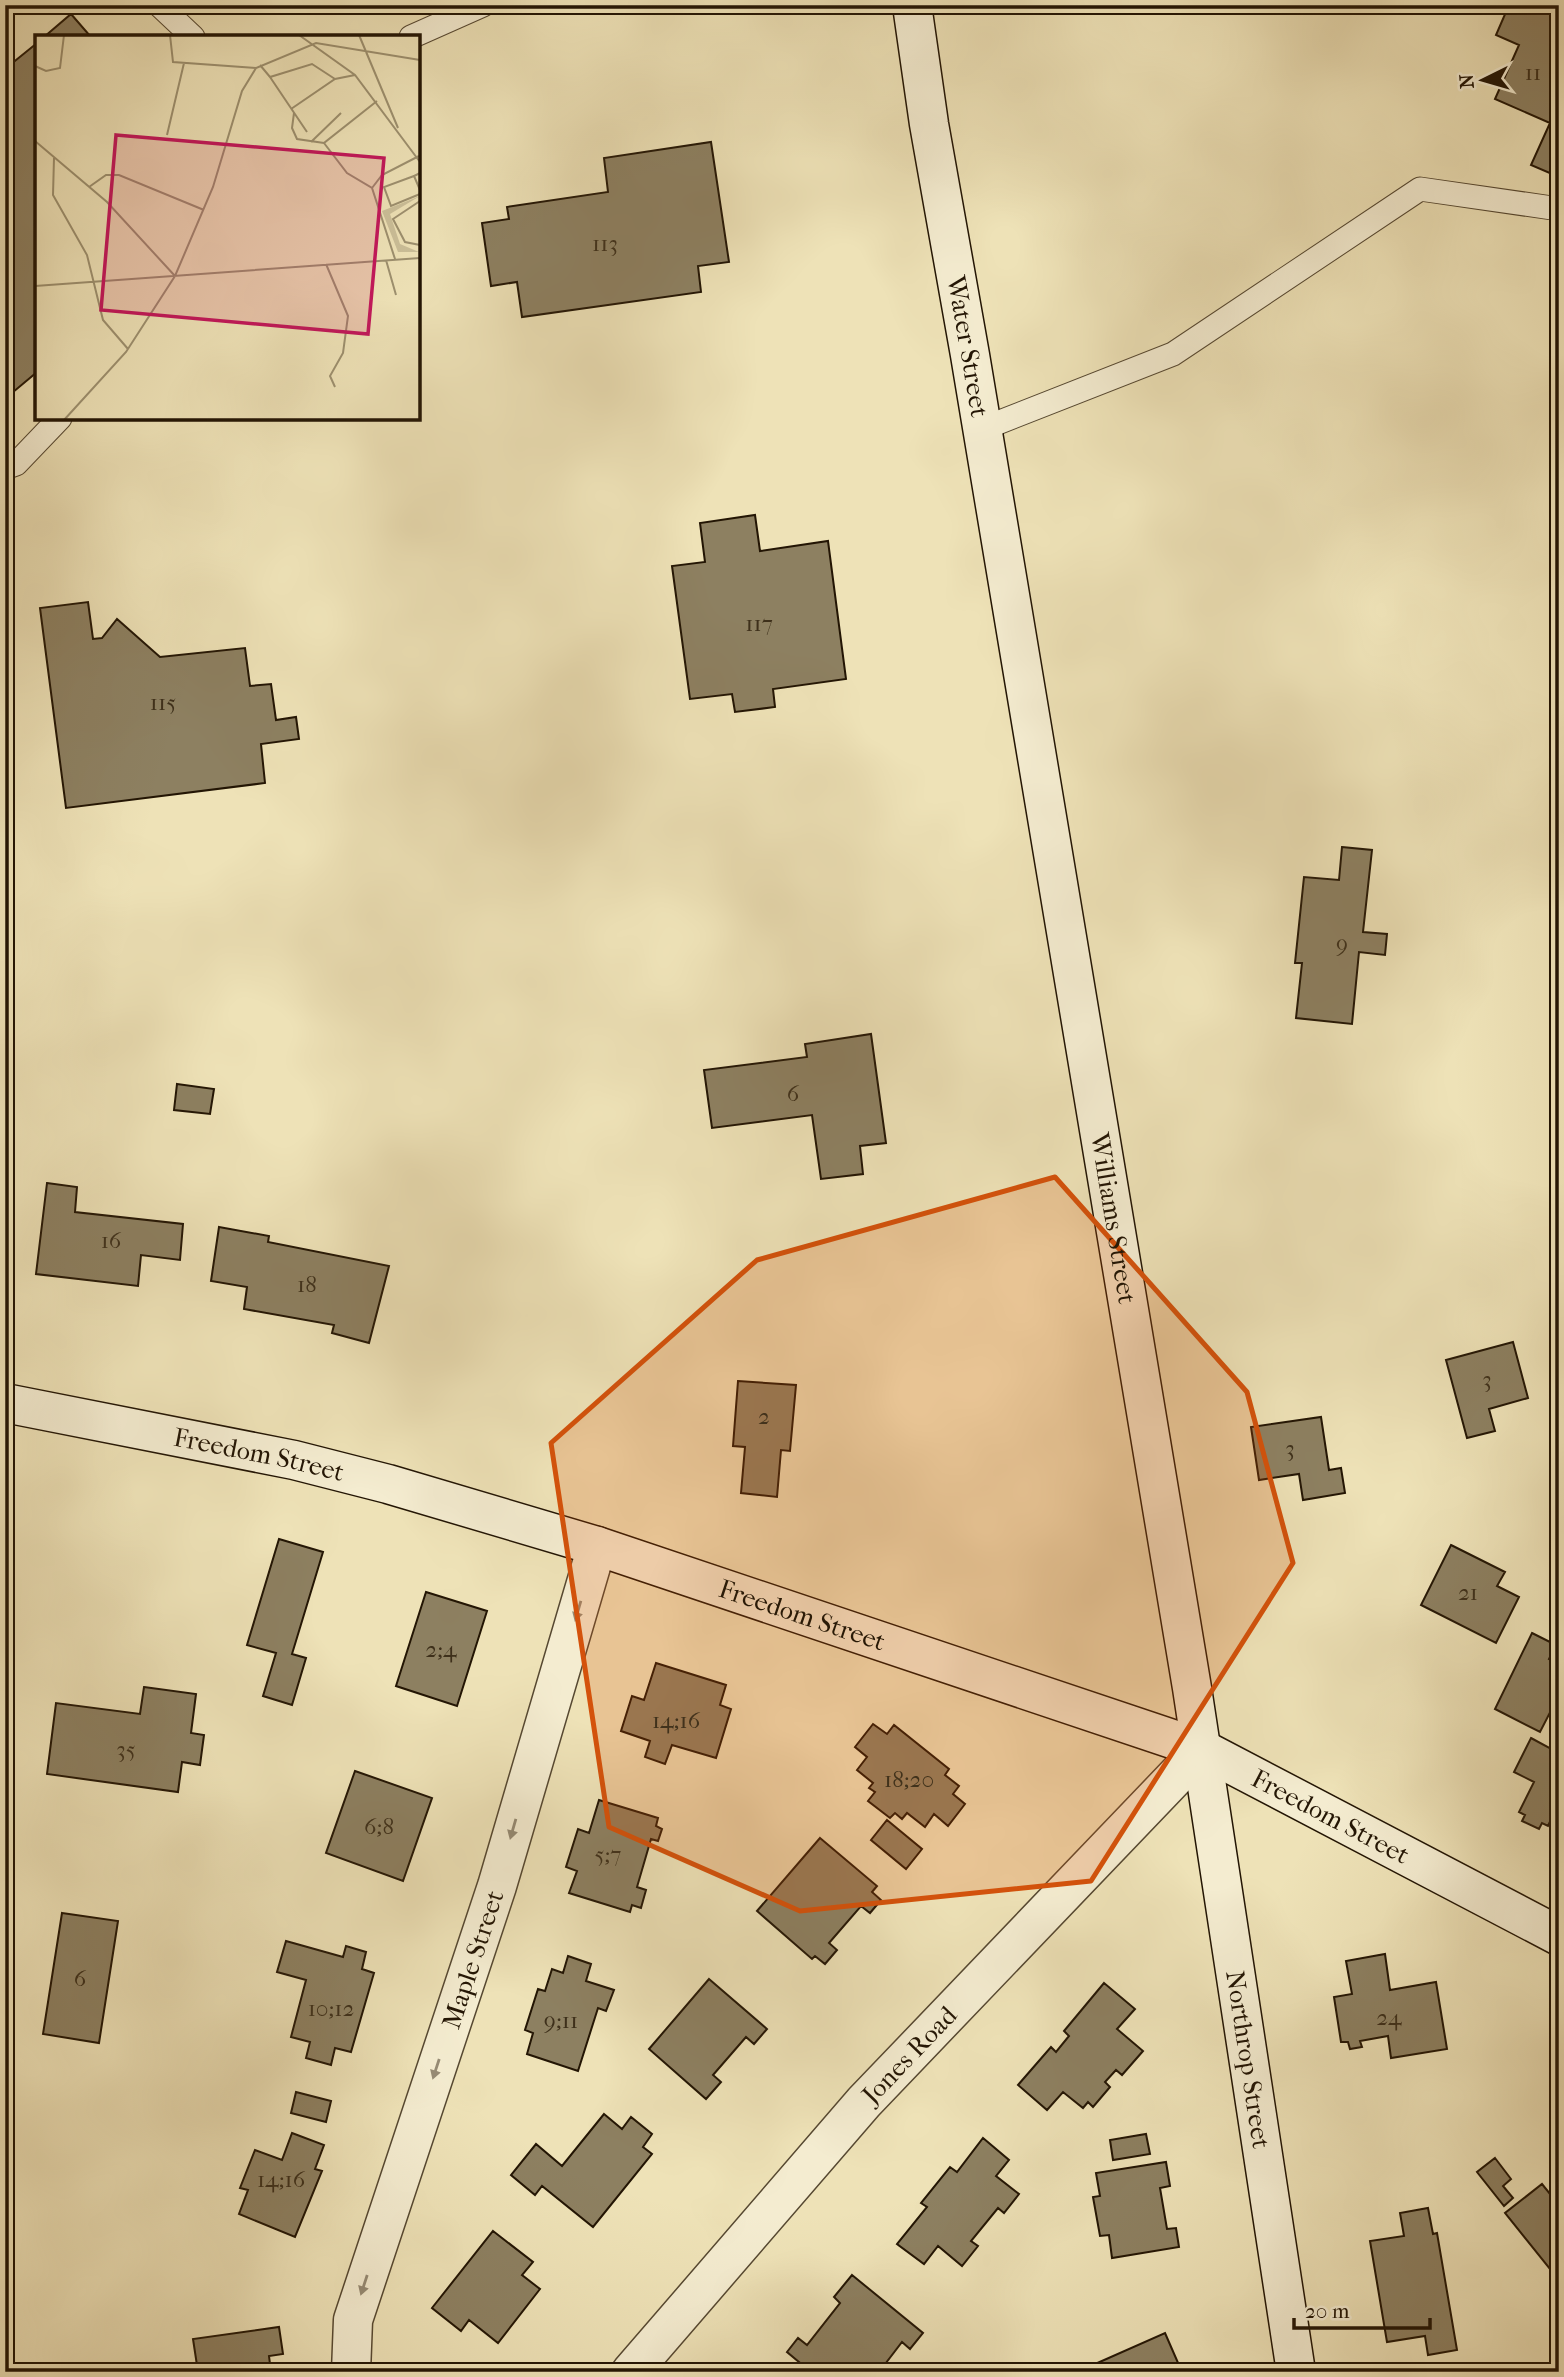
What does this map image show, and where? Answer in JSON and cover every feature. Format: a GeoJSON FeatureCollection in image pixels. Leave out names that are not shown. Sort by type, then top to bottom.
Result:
{"type":"FeatureCollection","features":[{"type":"Feature","properties":{"kind":"street","name":"Water Street"},"geometry":{"type":"LineString","coordinates":[[912,5],[929,124],[1026,687]]}},
{"type":"Feature","properties":{"kind":"street","name":"Williams Street"},"geometry":{"type":"LineString","coordinates":[[1026,687],[1202,1749]]}},
{"type":"Feature","properties":{"kind":"street","name":"Freedom Street"},"geometry":{"type":"LineString","coordinates":[[5,1403],[294,1460],[388,1483],[597,1546],[1202,1749],[1559,1936]]}},
{"type":"Feature","properties":{"kind":"street","name":"Maple Street"},"geometry":{"type":"LineString","coordinates":[[351,2372],[353,2320],[497,1886],[597,1546]]}},
{"type":"Feature","properties":{"kind":"street","name":"Jones Road"},"geometry":{"type":"LineString","coordinates":[[631,2372],[864,2102],[1202,1749]]}},
{"type":"Feature","properties":{"kind":"street","name":"Northrop Street"},"geometry":{"type":"LineString","coordinates":[[1202,1749],[1296,2372]]}},
{"type":"Feature","properties":{"kind":"lane"},"geometry":{"type":"LineString","coordinates":[[159,5],[191,35]]}},
{"type":"Feature","properties":{"kind":"lane"},"geometry":{"type":"LineString","coordinates":[[415,35],[482,5]]}},
{"type":"Feature","properties":{"kind":"lane"},"geometry":{"type":"LineString","coordinates":[[982,429],[1173,354],[1420,189],[1559,209]]}},
{"type":"Feature","properties":{"kind":"lane"},"geometry":{"type":"LineString","coordinates":[[5,468],[16,464],[58,420]]}},
{"type":"Feature","properties":{"kind":"highlighted area"},"geometry":{"type":"Polygon","coordinates":[[[1055,1177],[1247,1392],[1293,1563],[1091,1881],[800,1911],[609,1827],[551,1443],[757,1260],[1055,1177]]]}},
{"type":"Feature","properties":{"kind":"building"},"geometry":{"type":"Polygon","coordinates":[[[1509,5],[1522,5],[1541,13],[1544,6],[1559,12],[1559,177],[1531,165],[1550,123],[1495,99],[1519,45],[1496,35],[1509,5]]]}},
{"type":"Feature","properties":{"kind":"building"},"geometry":{"type":"Polygon","coordinates":[[[71,14],[89,35],[46,35],[71,14]]]}},
{"type":"Feature","properties":{"kind":"building"},"geometry":{"type":"Polygon","coordinates":[[[35,45],[35,374],[12,393],[5,386],[5,69],[35,45]]]}},
{"type":"Feature","properties":{"kind":"building"},"geometry":{"type":"Polygon","coordinates":[[[711,142],[729,262],[698,266],[701,292],[522,317],[517,282],[491,286],[482,223],[509,219],[507,207],[608,192],[604,158],[711,142]]]}},
{"type":"Feature","properties":{"kind":"building"},"geometry":{"type":"Polygon","coordinates":[[[755,515],[760,551],[828,541],[846,679],[773,689],[775,707],[735,712],[732,694],[690,699],[672,566],[705,562],[700,523],[755,515]]]}},
{"type":"Feature","properties":{"kind":"building"},"geometry":{"type":"Polygon","coordinates":[[[88,602],[93,639],[102,638],[117,619],[160,657],[245,648],[250,686],[271,684],[276,720],[296,717],[299,739],[261,744],[265,783],[66,808],[40,608],[88,602]]]}},
{"type":"Feature","properties":{"kind":"building"},"geometry":{"type":"Polygon","coordinates":[[[1342,847],[1372,850],[1363,932],[1387,934],[1385,955],[1359,952],[1352,1024],[1296,1018],[1302,963],[1295,963],[1304,877],[1339,880],[1342,847]]]}},
{"type":"Feature","properties":{"kind":"building"},"geometry":{"type":"Polygon","coordinates":[[[871,1034],[886,1143],[860,1146],[863,1174],[821,1179],[812,1115],[712,1128],[704,1070],[807,1057],[805,1044],[871,1034]]]}},
{"type":"Feature","properties":{"kind":"building"},"geometry":{"type":"Polygon","coordinates":[[[177,1084],[214,1089],[210,1114],[174,1110],[177,1084]]]}},
{"type":"Feature","properties":{"kind":"building"},"geometry":{"type":"Polygon","coordinates":[[[47,1183],[77,1187],[75,1212],[183,1224],[180,1260],[141,1255],[138,1286],[36,1274],[47,1183]]]}},
{"type":"Feature","properties":{"kind":"building"},"geometry":{"type":"Polygon","coordinates":[[[219,1227],[269,1236],[268,1242],[389,1266],[369,1343],[332,1333],[334,1325],[244,1309],[247,1287],[211,1281],[219,1227]]]}},
{"type":"Feature","properties":{"kind":"building"},"geometry":{"type":"Polygon","coordinates":[[[1513,1342],[1528,1398],[1489,1409],[1495,1431],[1467,1438],[1446,1360],[1513,1342]]]}},
{"type":"Feature","properties":{"kind":"building"},"geometry":{"type":"Polygon","coordinates":[[[738,1381],[796,1385],[790,1451],[781,1450],[777,1497],[741,1493],[745,1447],[733,1446],[738,1381]]]}},
{"type":"Feature","properties":{"kind":"building"},"geometry":{"type":"Polygon","coordinates":[[[1321,1417],[1329,1470],[1341,1468],[1345,1493],[1303,1500],[1299,1474],[1259,1480],[1251,1427],[1321,1417]]]}},
{"type":"Feature","properties":{"kind":"building"},"geometry":{"type":"Polygon","coordinates":[[[279,1539],[323,1552],[292,1654],[306,1658],[292,1705],[263,1696],[276,1653],[247,1645],[279,1539]]]}},
{"type":"Feature","properties":{"kind":"building"},"geometry":{"type":"Polygon","coordinates":[[[1451,1545],[1505,1572],[1497,1586],[1519,1597],[1496,1643],[1421,1605],[1451,1545]]]}},
{"type":"Feature","properties":{"kind":"building"},"geometry":{"type":"Polygon","coordinates":[[[426,1592],[487,1611],[457,1706],[396,1686],[426,1592]]]}},
{"type":"Feature","properties":{"kind":"building"},"geometry":{"type":"Polygon","coordinates":[[[1532,1633],[1556,1645],[1549,1659],[1559,1664],[1559,1695],[1540,1732],[1495,1709],[1532,1633]]]}},
{"type":"Feature","properties":{"kind":"building"},"geometry":{"type":"Polygon","coordinates":[[[656,1663],[726,1685],[720,1705],[731,1709],[716,1758],[672,1745],[665,1764],[645,1757],[650,1741],[621,1731],[632,1696],[644,1700],[656,1663]]]}},
{"type":"Feature","properties":{"kind":"building"},"geometry":{"type":"Polygon","coordinates":[[[144,1687],[196,1694],[191,1733],[204,1735],[200,1765],[182,1762],[178,1792],[47,1774],[56,1703],[140,1714],[144,1687]]]}},
{"type":"Feature","properties":{"kind":"building"},"geometry":{"type":"Polygon","coordinates":[[[873,1724],[887,1734],[894,1725],[949,1769],[945,1775],[959,1786],[953,1794],[965,1804],[948,1826],[934,1814],[925,1827],[907,1813],[902,1819],[895,1813],[890,1818],[868,1801],[875,1792],[869,1788],[873,1783],[857,1770],[867,1757],[855,1747],[873,1724]]]}},
{"type":"Feature","properties":{"kind":"building"},"geometry":{"type":"Polygon","coordinates":[[[1531,1738],[1553,1750],[1559,1738],[1559,1817],[1553,1815],[1548,1826],[1542,1823],[1539,1829],[1522,1821],[1525,1815],[1519,1812],[1534,1782],[1514,1772],[1531,1738]]]}},
{"type":"Feature","properties":{"kind":"building"},"geometry":{"type":"Polygon","coordinates":[[[355,1771],[432,1798],[403,1881],[326,1853],[355,1771]]]}},
{"type":"Feature","properties":{"kind":"building"},"geometry":{"type":"Polygon","coordinates":[[[599,1800],[658,1818],[656,1826],[662,1829],[658,1841],[651,1839],[637,1887],[646,1890],[641,1908],[632,1905],[630,1912],[569,1893],[577,1871],[566,1867],[578,1829],[589,1833],[599,1800]]]}},
{"type":"Feature","properties":{"kind":"building"},"geometry":{"type":"Polygon","coordinates":[[[887,1820],[922,1849],[906,1869],[871,1840],[887,1820]]]}},
{"type":"Feature","properties":{"kind":"building"},"geometry":{"type":"Polygon","coordinates":[[[820,1838],[877,1886],[872,1892],[881,1900],[870,1913],[861,1906],[829,1943],[837,1950],[825,1964],[815,1956],[812,1959],[757,1911],[820,1838]]]}},
{"type":"Feature","properties":{"kind":"building"},"geometry":{"type":"Polygon","coordinates":[[[62,1913],[118,1921],[99,2043],[43,2034],[62,1913]]]}},
{"type":"Feature","properties":{"kind":"building"},"geometry":{"type":"Polygon","coordinates":[[[286,1941],[343,1957],[346,1946],[366,1952],[362,1969],[374,1973],[351,2052],[335,2048],[331,2065],[306,2058],[310,2042],[291,2037],[306,1980],[277,1972],[286,1941]]]}},
{"type":"Feature","properties":{"kind":"building"},"geometry":{"type":"Polygon","coordinates":[[[1385,1954],[1390,1990],[1436,1982],[1447,2049],[1391,2058],[1388,2036],[1360,2041],[1362,2047],[1350,2049],[1348,2042],[1341,2042],[1334,1997],[1352,1994],[1346,1961],[1385,1954]]]}},
{"type":"Feature","properties":{"kind":"building"},"geometry":{"type":"Polygon","coordinates":[[[568,1956],[591,1964],[586,1981],[614,1990],[606,2011],[598,2008],[578,2071],[527,2054],[533,2033],[525,2030],[538,1989],[545,1991],[552,1969],[563,1973],[568,1956]]]}},
{"type":"Feature","properties":{"kind":"building"},"geometry":{"type":"Polygon","coordinates":[[[709,1979],[767,2029],[754,2044],[746,2037],[713,2075],[721,2082],[706,2099],[649,2049],[709,1979]]]}},
{"type":"Feature","properties":{"kind":"building"},"geometry":{"type":"Polygon","coordinates":[[[1104,1983],[1135,2009],[1117,2029],[1143,2051],[1122,2075],[1116,2070],[1105,2082],[1110,2087],[1093,2107],[1088,2102],[1083,2108],[1063,2092],[1047,2110],[1018,2085],[1051,2047],[1056,2052],[1069,2036],[1064,2031],[1104,1983]]]}},
{"type":"Feature","properties":{"kind":"building"},"geometry":{"type":"Polygon","coordinates":[[[296,2092],[331,2101],[326,2122],[291,2113],[296,2092]]]}},
{"type":"Feature","properties":{"kind":"building"},"geometry":{"type":"Polygon","coordinates":[[[604,2114],[622,2129],[631,2117],[652,2134],[643,2147],[652,2154],[593,2227],[542,2186],[535,2195],[511,2175],[536,2144],[562,2166],[604,2114]]]}},
{"type":"Feature","properties":{"kind":"building"},"geometry":{"type":"Polygon","coordinates":[[[292,2133],[324,2145],[315,2169],[322,2171],[295,2237],[239,2214],[248,2190],[240,2188],[255,2150],[282,2160],[292,2133]]]}},
{"type":"Feature","properties":{"kind":"building"},"geometry":{"type":"Polygon","coordinates":[[[1146,2134],[1150,2154],[1113,2160],[1110,2140],[1146,2134]]]}},
{"type":"Feature","properties":{"kind":"building"},"geometry":{"type":"Polygon","coordinates":[[[983,2138],[1009,2160],[996,2176],[1019,2194],[1004,2213],[998,2208],[971,2241],[978,2246],[962,2266],[938,2246],[924,2264],[897,2244],[927,2207],[921,2203],[950,2167],[957,2172],[983,2138]]]}},
{"type":"Feature","properties":{"kind":"building"},"geometry":{"type":"Polygon","coordinates":[[[1495,2158],[1511,2179],[1503,2186],[1513,2198],[1504,2206],[1477,2172],[1495,2158]]]}},
{"type":"Feature","properties":{"kind":"building"},"geometry":{"type":"Polygon","coordinates":[[[1166,2162],[1170,2186],[1160,2188],[1167,2229],[1176,2228],[1179,2247],[1112,2258],[1109,2235],[1100,2236],[1093,2197],[1100,2196],[1096,2173],[1166,2162]]]}},
{"type":"Feature","properties":{"kind":"building"},"geometry":{"type":"Polygon","coordinates":[[[1542,2184],[1559,2205],[1558,2279],[1505,2213],[1542,2184]]]}},
{"type":"Feature","properties":{"kind":"building"},"geometry":{"type":"Polygon","coordinates":[[[1428,2208],[1433,2234],[1437,2233],[1457,2350],[1428,2355],[1425,2336],[1387,2342],[1370,2241],[1404,2236],[1400,2213],[1428,2208]]]}},
{"type":"Feature","properties":{"kind":"building"},"geometry":{"type":"Polygon","coordinates":[[[493,2231],[533,2262],[522,2275],[540,2289],[498,2343],[469,2320],[461,2331],[432,2308],[493,2231]]]}},
{"type":"Feature","properties":{"kind":"building"},"geometry":{"type":"Polygon","coordinates":[[[852,2275],[923,2333],[910,2349],[902,2342],[879,2372],[811,2372],[787,2352],[798,2338],[807,2345],[840,2303],[834,2297],[852,2275]]]}},
{"type":"Feature","properties":{"kind":"building"},"geometry":{"type":"Polygon","coordinates":[[[279,2327],[283,2354],[269,2356],[271,2372],[198,2372],[193,2339],[279,2327]]]}},
{"type":"Feature","properties":{"kind":"building"},"geometry":{"type":"Polygon","coordinates":[[[1165,2333],[1182,2372],[1077,2372],[1165,2333]]]}}]}
